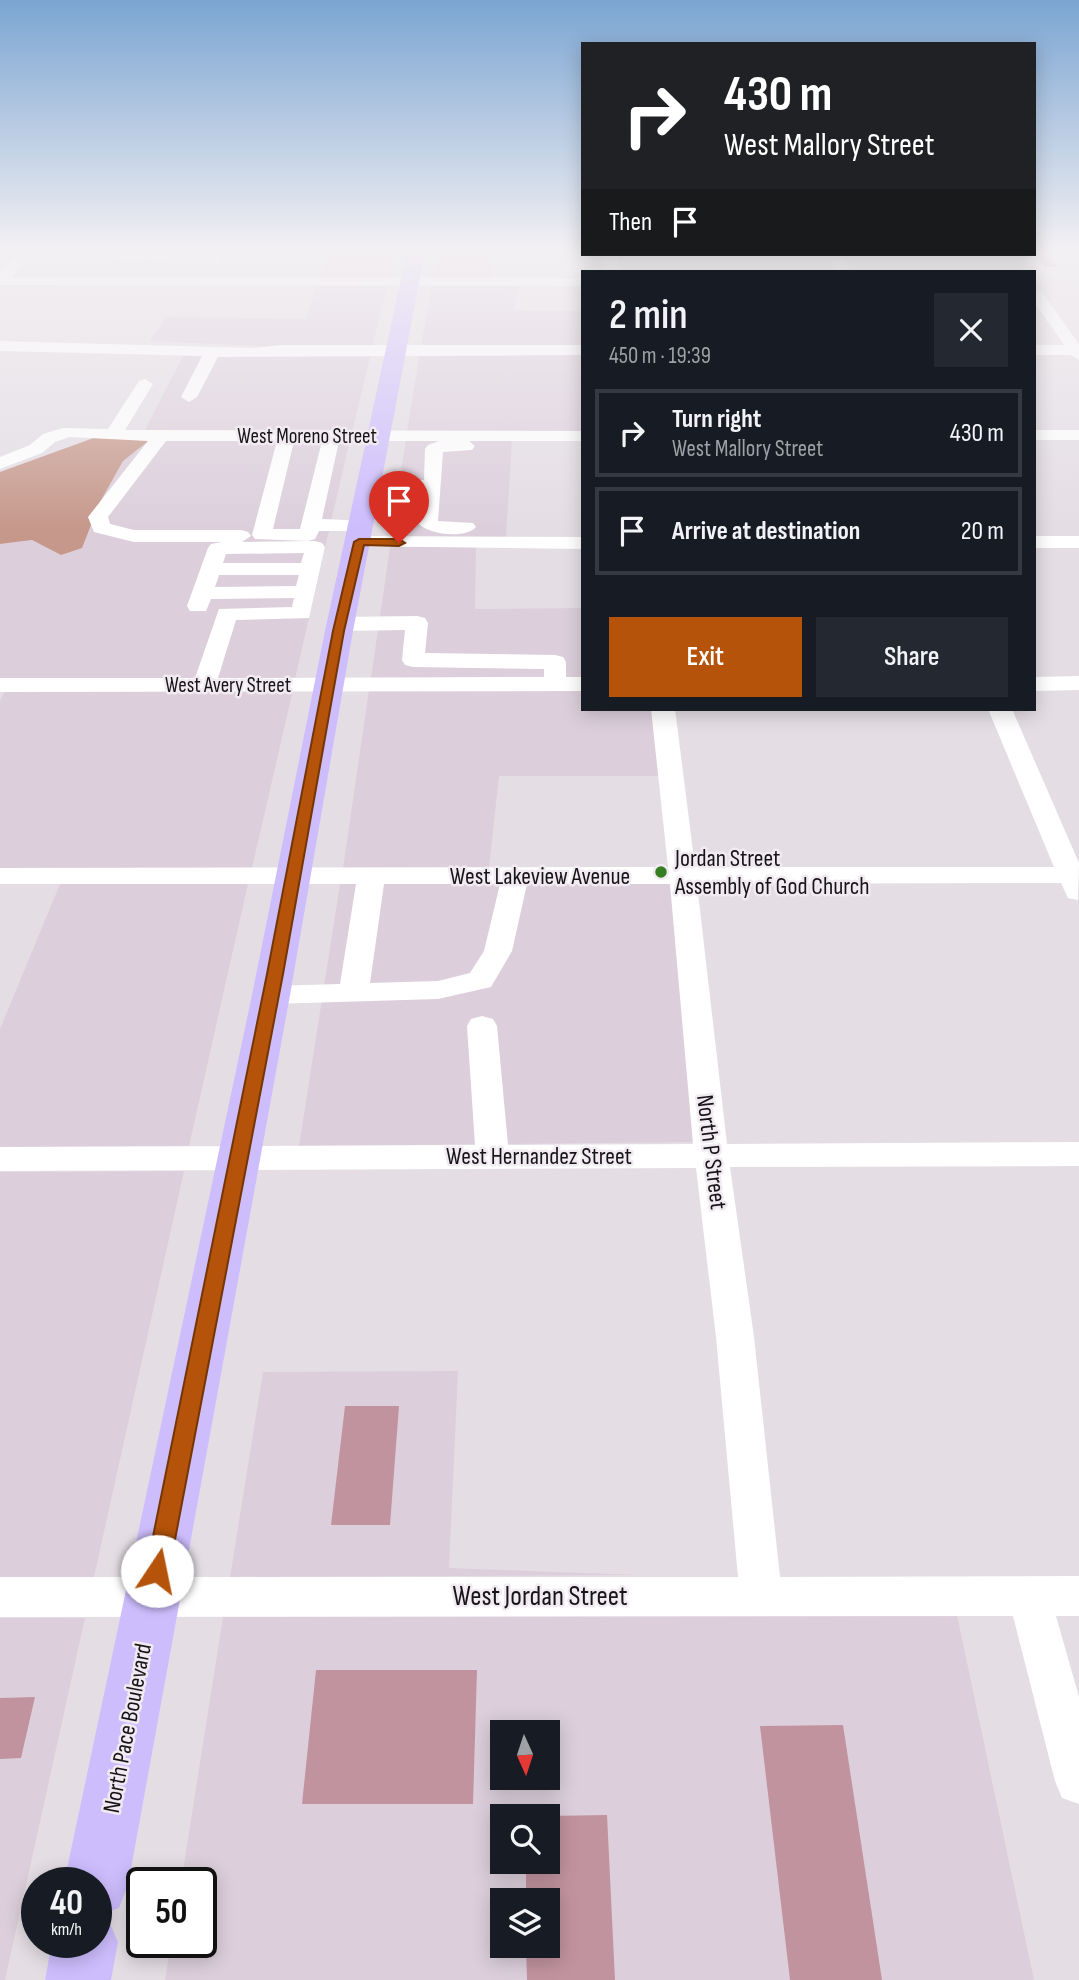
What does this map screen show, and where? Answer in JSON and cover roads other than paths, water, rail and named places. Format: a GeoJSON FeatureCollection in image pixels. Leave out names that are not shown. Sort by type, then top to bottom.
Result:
{"type":"FeatureCollection","features":[{"type":"Feature","properties":{"kind":"main road","name":"North Pace Boulevard"},"geometry":{"type":"LineString","coordinates":[[100,1867],[271,995],[340,624],[361,534],[398,343]]}},
{"type":"Feature","properties":{"kind":"main road"},"geometry":{"type":"LineString","coordinates":[[78,1980],[82,1958]]}},
{"type":"Feature","properties":{"kind":"street"},"geometry":{"type":"LineString","coordinates":[[65,343],[254,353],[281,350],[581,350]]}},
{"type":"Feature","properties":{"kind":"street"},"geometry":{"type":"LineString","coordinates":[[0,346],[90,343]]}},
{"type":"Feature","properties":{"kind":"street"},"geometry":{"type":"LineString","coordinates":[[227,343],[281,350]]}},
{"type":"Feature","properties":{"kind":"street"},"geometry":{"type":"LineString","coordinates":[[1036,350],[1078,352]]}},
{"type":"Feature","properties":{"kind":"street"},"geometry":{"type":"LineString","coordinates":[[189,397],[212,352]]}},
{"type":"Feature","properties":{"kind":"street"},"geometry":{"type":"LineString","coordinates":[[114,433],[145,384]]}},
{"type":"Feature","properties":{"kind":"street","name":"West Moreno Street"},"geometry":{"type":"LineString","coordinates":[[0,464],[36,449],[49,438],[82,431],[162,436],[380,436],[524,447],[581,436]]}},
{"type":"Feature","properties":{"kind":"street"},"geometry":{"type":"LineString","coordinates":[[262,535],[287,435]]}},
{"type":"Feature","properties":{"kind":"street"},"geometry":{"type":"LineString","coordinates":[[162,436],[97,517],[101,528],[134,536],[309,535],[332,435]]}},
{"type":"Feature","properties":{"kind":"street"},"geometry":{"type":"LineString","coordinates":[[1036,435],[1079,435]]}},
{"type":"Feature","properties":{"kind":"street"},"geometry":{"type":"LineString","coordinates":[[495,543],[493,528],[430,526],[428,523],[433,486],[433,452],[436,447],[524,447]]}},
{"type":"Feature","properties":{"kind":"street"},"geometry":{"type":"LineString","coordinates":[[323,475],[433,486]]}},
{"type":"Feature","properties":{"kind":"street"},"geometry":{"type":"LineString","coordinates":[[310,525],[361,534],[495,543],[581,543]]}},
{"type":"Feature","properties":{"kind":"street"},"geometry":{"type":"LineString","coordinates":[[1036,542],[1079,542]]}},
{"type":"Feature","properties":{"kind":"street"},"geometry":{"type":"LineString","coordinates":[[204,685],[227,614],[301,613],[315,547],[218,548],[200,599],[305,592]]}},
{"type":"Feature","properties":{"kind":"street"},"geometry":{"type":"LineString","coordinates":[[340,624],[417,623],[413,660],[555,662],[555,684]]}},
{"type":"Feature","properties":{"kind":"street"},"geometry":{"type":"LineString","coordinates":[[1036,684],[1079,683]]}},
{"type":"Feature","properties":{"kind":"street","name":"West Avery Street"},"geometry":{"type":"LineString","coordinates":[[0,685],[581,684]]}},
{"type":"Feature","properties":{"kind":"street","name":"North P Street"},"geometry":{"type":"LineString","coordinates":[[663,711],[712,1154],[740,1377],[760,1594]]}},
{"type":"Feature","properties":{"kind":"street"},"geometry":{"type":"LineString","coordinates":[[1001,711],[1076,882]]}},
{"type":"Feature","properties":{"kind":"street","name":"West Lakeview Avenue"},"geometry":{"type":"LineString","coordinates":[[0,876],[682,876],[1076,882]]}},
{"type":"Feature","properties":{"kind":"street"},"geometry":{"type":"LineString","coordinates":[[354,992],[371,876]]}},
{"type":"Feature","properties":{"kind":"street"},"geometry":{"type":"LineString","coordinates":[[271,995],[438,990],[481,980],[498,951],[515,876]]}},
{"type":"Feature","properties":{"kind":"street"},"geometry":{"type":"LineString","coordinates":[[482,1026],[492,1156]]}},
{"type":"Feature","properties":{"kind":"street","name":"West Hernandez Street"},"geometry":{"type":"LineString","coordinates":[[0,1159],[1079,1154]]}},
{"type":"Feature","properties":{"kind":"street","name":"West Jordan Street"},"geometry":{"type":"LineString","coordinates":[[0,1597],[760,1594],[1079,1596]]}},
{"type":"Feature","properties":{"kind":"street"},"geometry":{"type":"LineString","coordinates":[[1029,1596],[1079,1781]]}},
{"type":"Feature","properties":{"kind":"place","name":"Jordan Street Assembly of God Church"},"geometry":{"type":"Point","coordinates":[661,872]}}]}
